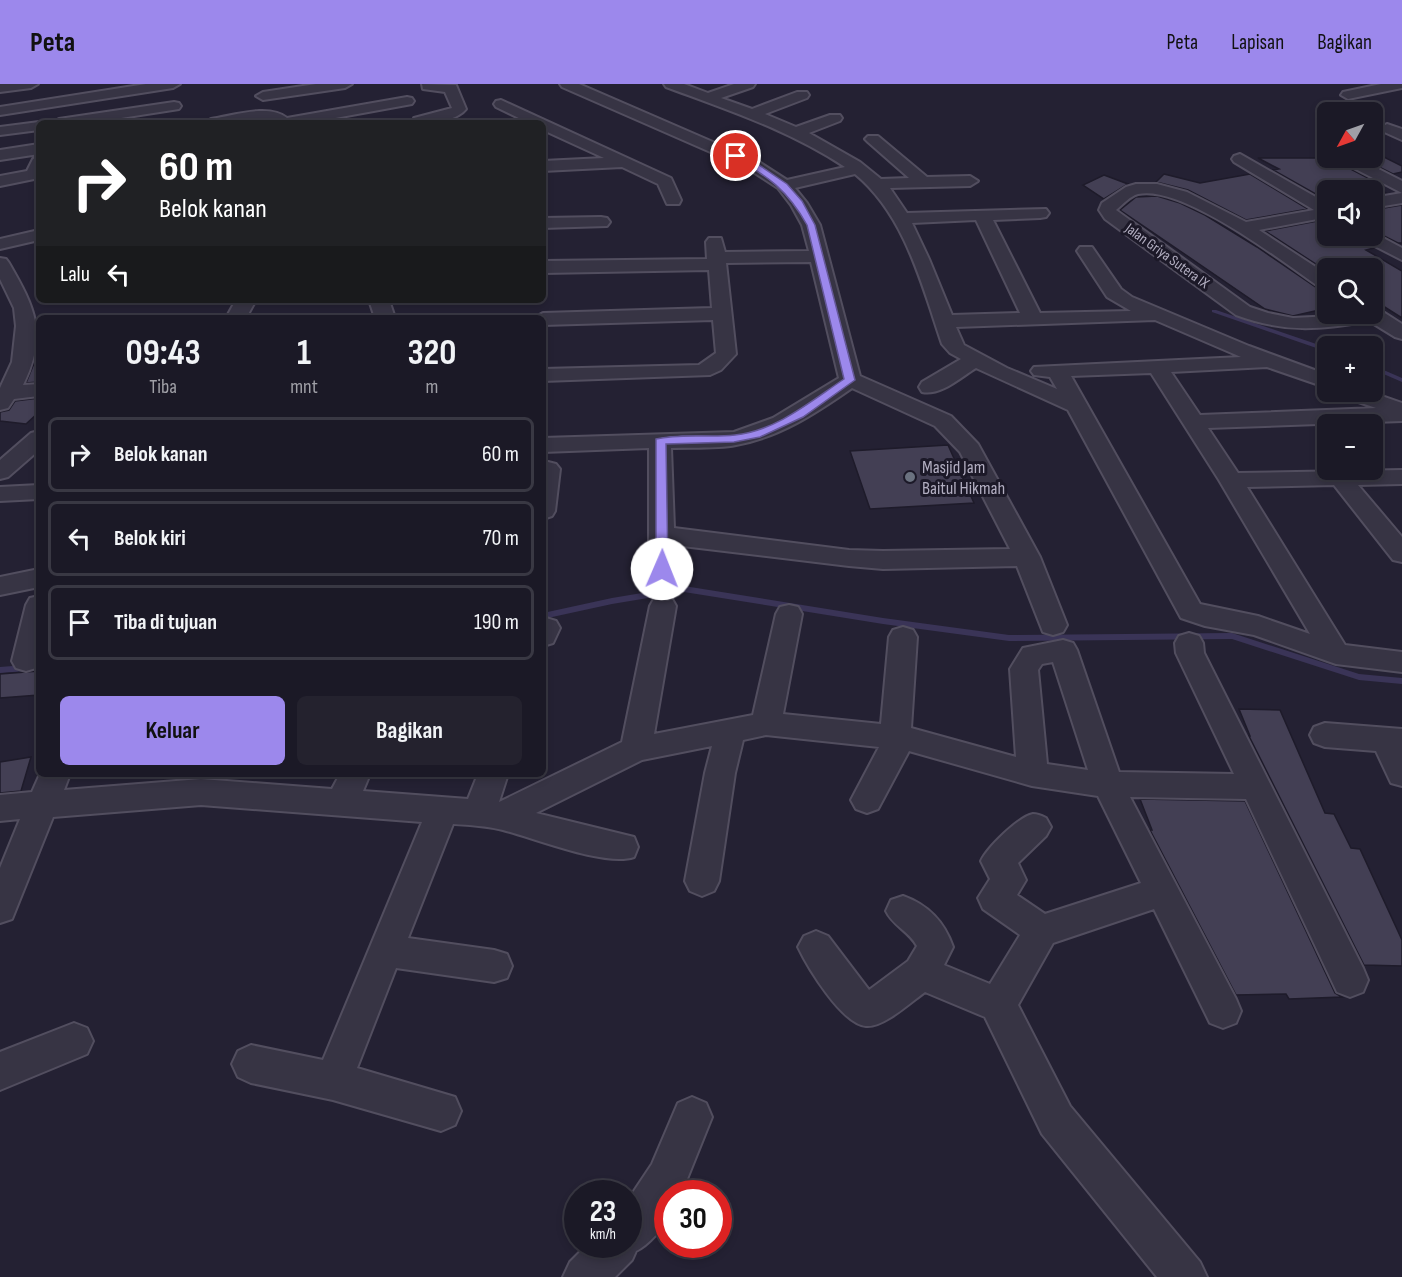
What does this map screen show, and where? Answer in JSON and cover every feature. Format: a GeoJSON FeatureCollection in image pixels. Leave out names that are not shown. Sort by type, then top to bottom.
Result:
{"type":"FeatureCollection","features":[{"type":"Feature","properties":{"kind":"street"},"geometry":{"type":"LineString","coordinates":[[0,88],[31,84]]}},
{"type":"Feature","properties":{"kind":"street"},"geometry":{"type":"LineString","coordinates":[[0,111],[167,84],[177,111],[88,120]]}},
{"type":"Feature","properties":{"kind":"street"},"geometry":{"type":"LineString","coordinates":[[263,95],[345,84]]}},
{"type":"Feature","properties":{"kind":"street"},"geometry":{"type":"LineString","coordinates":[[567,84],[719,148],[753,165],[784,185],[799,203],[811,225],[850,380]]}},
{"type":"Feature","properties":{"kind":"street"},"geometry":{"type":"LineString","coordinates":[[671,84],[795,133],[837,154],[877,184],[902,218],[957,350],[974,360],[1079,407]]}},
{"type":"Feature","properties":{"kind":"street"},"geometry":{"type":"LineString","coordinates":[[707,98],[748,84]]}},
{"type":"Feature","properties":{"kind":"street"},"geometry":{"type":"LineString","coordinates":[[1348,95],[1402,84]]}},
{"type":"Feature","properties":{"kind":"street"},"geometry":{"type":"LineString","coordinates":[[749,115],[802,95]]}},
{"type":"Feature","properties":{"kind":"street"},"geometry":{"type":"LineString","coordinates":[[420,120],[433,98]]}},
{"type":"Feature","properties":{"kind":"street"},"geometry":{"type":"LineString","coordinates":[[300,120],[406,101]]}},
{"type":"Feature","properties":{"kind":"street"},"geometry":{"type":"LineString","coordinates":[[501,104],[536,120]]}},
{"type":"Feature","properties":{"kind":"street"},"geometry":{"type":"LineString","coordinates":[[235,120],[276,116],[280,120]]}},
{"type":"Feature","properties":{"kind":"street"},"geometry":{"type":"LineString","coordinates":[[795,133],[835,118]]}},
{"type":"Feature","properties":{"kind":"street"},"geometry":{"type":"LineString","coordinates":[[546,125],[665,182],[673,200]]}},
{"type":"Feature","properties":{"kind":"street"},"geometry":{"type":"LineString","coordinates":[[0,132],[36,126]]}},
{"type":"Feature","properties":{"kind":"street"},"geometry":{"type":"LineString","coordinates":[[1387,128],[1402,135]]}},
{"type":"Feature","properties":{"kind":"street"},"geometry":{"type":"LineString","coordinates":[[837,154],[891,131]]}},
{"type":"Feature","properties":{"kind":"street"},"geometry":{"type":"LineString","coordinates":[[873,139],[923,182]]}},
{"type":"Feature","properties":{"kind":"street"},"geometry":{"type":"LineString","coordinates":[[576,164],[577,140]]}},
{"type":"Feature","properties":{"kind":"street"},"geometry":{"type":"LineString","coordinates":[[0,155],[36,149]]}},
{"type":"Feature","properties":{"kind":"street"},"geometry":{"type":"LineString","coordinates":[[1240,159],[1317,204]]}},
{"type":"Feature","properties":{"kind":"street"},"geometry":{"type":"LineString","coordinates":[[546,165],[627,162]]}},
{"type":"Feature","properties":{"kind":"street"},"geometry":{"type":"LineString","coordinates":[[1365,168],[1402,188]]}},
{"type":"Feature","properties":{"kind":"street"},"geometry":{"type":"LineString","coordinates":[[0,181],[34,174],[36,169]]}},
{"type":"Feature","properties":{"kind":"street"},"geometry":{"type":"LineString","coordinates":[[784,185],[857,169]]}},
{"type":"Feature","properties":{"kind":"street"},"geometry":{"type":"LineString","coordinates":[[877,184],[970,181]]}},
{"type":"Feature","properties":{"kind":"street","name":"Jalan Griya Sutera IX"},"geometry":{"type":"LineString","coordinates":[[1242,228],[1198,202],[1154,189],[1128,192],[1107,210],[1244,310],[1286,324],[1318,324]]}},
{"type":"Feature","properties":{"kind":"street"},"geometry":{"type":"LineString","coordinates":[[1383,201],[1402,198]]}},
{"type":"Feature","properties":{"kind":"street"},"geometry":{"type":"LineString","coordinates":[[902,218],[1040,213]]}},
{"type":"Feature","properties":{"kind":"street"},"geometry":{"type":"LineString","coordinates":[[1242,228],[1317,213]]}},
{"type":"Feature","properties":{"kind":"street"},"geometry":{"type":"LineString","coordinates":[[982,215],[1033,319]]}},
{"type":"Feature","properties":{"kind":"street"},"geometry":{"type":"LineString","coordinates":[[546,224],[601,222]]}},
{"type":"Feature","properties":{"kind":"street"},"geometry":{"type":"LineString","coordinates":[[1242,228],[1317,277]]}},
{"type":"Feature","properties":{"kind":"street"},"geometry":{"type":"LineString","coordinates":[[0,244],[36,236]]}},
{"type":"Feature","properties":{"kind":"street"},"geometry":{"type":"LineString","coordinates":[[1383,244],[1402,255]]}},
{"type":"Feature","properties":{"kind":"street"},"geometry":{"type":"LineString","coordinates":[[1086,251],[1118,297],[1158,316],[1317,378]]}},
{"type":"Feature","properties":{"kind":"street"},"geometry":{"type":"LineString","coordinates":[[546,267],[716,254],[819,256]]}},
{"type":"Feature","properties":{"kind":"street"},"geometry":{"type":"LineString","coordinates":[[546,375],[703,371],[714,366],[726,354],[716,254]]}},
{"type":"Feature","properties":{"kind":"street"},"geometry":{"type":"LineString","coordinates":[[0,263],[24,320],[31,359],[4,398]]}},
{"type":"Feature","properties":{"kind":"street"},"geometry":{"type":"LineString","coordinates":[[546,319],[722,314]]}},
{"type":"Feature","properties":{"kind":"street"},"geometry":{"type":"LineString","coordinates":[[945,321],[1158,316]]}},
{"type":"Feature","properties":{"kind":"street"},"geometry":{"type":"LineString","coordinates":[[1383,321],[1402,333]]}},
{"type":"Feature","properties":{"kind":"street"},"geometry":{"type":"LineString","coordinates":[[930,387],[974,360]]}},
{"type":"Feature","properties":{"kind":"street"},"geometry":{"type":"LineString","coordinates":[[1000,372],[1275,362]]}},
{"type":"Feature","properties":{"kind":"street"},"geometry":{"type":"LineString","coordinates":[[1157,366],[1231,480],[1336,654]]}},
{"type":"Feature","properties":{"kind":"street"},"geometry":{"type":"LineString","coordinates":[[1057,370],[1186,607],[1205,617],[1258,626],[1336,654],[1402,662]]}},
{"type":"Feature","properties":{"kind":"street"},"geometry":{"type":"LineString","coordinates":[[546,445],[734,439],[756,435],[799,415],[850,380]]}},
{"type":"Feature","properties":{"kind":"street"},"geometry":{"type":"LineString","coordinates":[[850,380],[943,421],[970,449],[1027,557],[1053,625]]}},
{"type":"Feature","properties":{"kind":"street"},"geometry":{"type":"LineString","coordinates":[[4,398],[36,391]]}},
{"type":"Feature","properties":{"kind":"street"},"geometry":{"type":"LineString","coordinates":[[1376,402],[1402,413]]}},
{"type":"Feature","properties":{"kind":"street"},"geometry":{"type":"LineString","coordinates":[[1192,422],[1402,413]]}},
{"type":"Feature","properties":{"kind":"street"},"geometry":{"type":"LineString","coordinates":[[0,472],[36,441]]}},
{"type":"Feature","properties":{"kind":"street"},"geometry":{"type":"LineString","coordinates":[[660,441],[662,569]]}},
{"type":"Feature","properties":{"kind":"street"},"geometry":{"type":"LineString","coordinates":[[546,486],[548,469]]}},
{"type":"Feature","properties":{"kind":"street"},"geometry":{"type":"LineString","coordinates":[[1383,477],[1402,477]]}},
{"type":"Feature","properties":{"kind":"street"},"geometry":{"type":"LineString","coordinates":[[1231,480],[1317,478]]}},
{"type":"Feature","properties":{"kind":"street"},"geometry":{"type":"LineString","coordinates":[[1342,480],[1402,554]]}},
{"type":"Feature","properties":{"kind":"street"},"geometry":{"type":"LineString","coordinates":[[0,494],[36,491]]}},
{"type":"Feature","properties":{"kind":"street"},"geometry":{"type":"LineString","coordinates":[[663,535],[860,559],[1027,557]]}},
{"type":"Feature","properties":{"kind":"street"},"geometry":{"type":"LineString","coordinates":[[0,586],[36,579]]}},
{"type":"Feature","properties":{"kind":"street"},"geometry":{"type":"LineString","coordinates":[[636,749],[663,606]]}},
{"type":"Feature","properties":{"kind":"street"},"geometry":{"type":"LineString","coordinates":[[766,724],[789,614]]}},
{"type":"Feature","properties":{"kind":"street"},"geometry":{"type":"LineString","coordinates":[[26,661],[36,618]]}},
{"type":"Feature","properties":{"kind":"street"},"geometry":{"type":"LineString","coordinates":[[867,800],[890,762],[895,736],[903,637]]}},
{"type":"Feature","properties":{"kind":"street"},"geometry":{"type":"LineString","coordinates":[[1189,643],[1190,652],[1350,980]]}},
{"type":"Feature","properties":{"kind":"street"},"geometry":{"type":"LineString","coordinates":[[1032,774],[1024,669],[1033,655],[1063,650],[1108,784],[1224,1011]]}},
{"type":"Feature","properties":{"kind":"street"},"geometry":{"type":"LineString","coordinates":[[490,814],[636,749],[766,724],[895,736],[1032,774],[1108,784],[1256,787]]}},
{"type":"Feature","properties":{"kind":"street"},"geometry":{"type":"LineString","coordinates":[[702,881],[720,772],[731,730]]}},
{"type":"Feature","properties":{"kind":"street"},"geometry":{"type":"LineString","coordinates":[[1325,735],[1394,741],[1402,774]]}},
{"type":"Feature","properties":{"kind":"street"},"geometry":{"type":"LineString","coordinates":[[490,814],[493,777]]}},
{"type":"Feature","properties":{"kind":"street"},"geometry":{"type":"LineString","coordinates":[[0,808],[49,788],[207,783],[349,788],[442,811],[490,814],[557,833],[622,847]]}},
{"type":"Feature","properties":{"kind":"street"},"geometry":{"type":"LineString","coordinates":[[0,908],[49,788]]}},
{"type":"Feature","properties":{"kind":"street"},"geometry":{"type":"LineString","coordinates":[[333,1081],[442,811]]}},
{"type":"Feature","properties":{"kind":"street"},"geometry":{"type":"LineString","coordinates":[[1035,827],[997,861],[998,866],[1009,876],[1009,880],[995,898],[1041,932]]}},
{"type":"Feature","properties":{"kind":"street"},"geometry":{"type":"LineString","coordinates":[[998,1005],[1041,932],[1163,891]]}},
{"type":"Feature","properties":{"kind":"street"},"geometry":{"type":"LineString","coordinates":[[816,947],[855,1001],[866,1008],[875,1007],[921,973],[935,948],[933,937],[922,924],[903,911]]}},
{"type":"Feature","properties":{"kind":"street"},"geometry":{"type":"LineString","coordinates":[[387,951],[494,966]]}},
{"type":"Feature","properties":{"kind":"street"},"geometry":{"type":"LineString","coordinates":[[921,973],[998,1005],[1056,1120],[1185,1277]]}},
{"type":"Feature","properties":{"kind":"street"},"geometry":{"type":"LineString","coordinates":[[0,1071],[74,1041]]}},
{"type":"Feature","properties":{"kind":"street"},"geometry":{"type":"LineString","coordinates":[[251,1064],[333,1081],[441,1111]]}},
{"type":"Feature","properties":{"kind":"street"},"geometry":{"type":"LineString","coordinates":[[642,1217],[681,1153],[692,1117]]}},
{"type":"Feature","properties":{"kind":"street"},"geometry":{"type":"LineString","coordinates":[[585,1277],[604,1258]]}},
{"type":"Feature","properties":{"kind":"building"},"geometry":{"type":"Polygon","coordinates":[[[1383,156],[1402,166],[1402,172],[1393,174],[1381,168],[1383,168],[1383,156]]]}},
{"type":"Feature","properties":{"kind":"building"},"geometry":{"type":"Polygon","coordinates":[[[1258,158],[1317,158],[1317,168],[1349,168],[1368,178],[1317,180],[1317,195],[1273,170],[1279,169],[1258,158]]]}},
{"type":"Feature","properties":{"kind":"building"},"geometry":{"type":"Polygon","coordinates":[[[1164,174],[1200,183],[1250,174],[1308,209],[1246,220],[1188,190],[1156,182],[1164,174]]]}},
{"type":"Feature","properties":{"kind":"building"},"geometry":{"type":"Polygon","coordinates":[[[1104,175],[1128,184],[1104,199],[1083,185],[1104,175]]]}},
{"type":"Feature","properties":{"kind":"building"},"geometry":{"type":"Polygon","coordinates":[[[1157,196],[1180,203],[1205,215],[1257,247],[1317,288],[1317,311],[1293,316],[1265,309],[1120,210],[1136,197],[1157,196]]]}},
{"type":"Feature","properties":{"kind":"building"},"geometry":{"type":"Polygon","coordinates":[[[1402,205],[1402,243],[1383,236],[1383,208],[1402,205]]]}},
{"type":"Feature","properties":{"kind":"building"},"geometry":{"type":"Polygon","coordinates":[[[1317,221],[1317,246],[1370,246],[1374,248],[1366,250],[1380,258],[1317,258],[1317,265],[1265,231],[1317,221]]]}},
{"type":"Feature","properties":{"kind":"building"},"geometry":{"type":"Polygon","coordinates":[[[1383,260],[1402,271],[1402,318],[1383,306],[1383,260]]]}},
{"type":"Feature","properties":{"kind":"building"},"geometry":{"type":"Polygon","coordinates":[[[35,361],[36,361],[36,382],[26,383],[35,361]]]}},
{"type":"Feature","properties":{"kind":"building"},"geometry":{"type":"Polygon","coordinates":[[[36,398],[36,415],[26,424],[0,421],[0,412],[9,410],[15,401],[36,398]]]}},
{"type":"Feature","properties":{"kind":"building","name":"Masjid Jam Baitul Hikmah"},"geometry":{"type":"Polygon","coordinates":[[[948,445],[974,503],[870,509],[850,451],[948,445]]]}},
{"type":"Feature","properties":{"kind":"building"},"geometry":{"type":"Polygon","coordinates":[[[36,671],[36,695],[0,698],[0,674],[36,671]]]}},
{"type":"Feature","properties":{"kind":"building"},"geometry":{"type":"Polygon","coordinates":[[[1239,709],[1280,710],[1325,813],[1334,814],[1351,848],[1360,849],[1402,940],[1402,966],[1364,965],[1249,736],[1239,709]]]}},
{"type":"Feature","properties":{"kind":"building"},"geometry":{"type":"Polygon","coordinates":[[[31,757],[21,791],[0,793],[0,762],[31,757]]]}},
{"type":"Feature","properties":{"kind":"building"},"geometry":{"type":"Polygon","coordinates":[[[1140,799],[1245,801],[1335,993],[1342,997],[1289,999],[1286,994],[1236,995],[1150,830],[1152,830],[1140,799]]]}},
{"type":"Feature","properties":{"kind":"waterway"},"geometry":{"type":"LineString","coordinates":[[1214,311],[1317,346]]}},
{"type":"Feature","properties":{"kind":"waterway"},"geometry":{"type":"LineString","coordinates":[[1383,372],[1402,380]]}},
{"type":"Feature","properties":{"kind":"waterway"},"geometry":{"type":"LineString","coordinates":[[546,615],[684,589],[883,621],[1009,638],[1232,636],[1359,677],[1402,681]]}},
{"type":"Feature","properties":{"kind":"waterway"},"geometry":{"type":"LineString","coordinates":[[0,670],[36,667]]}},
{"type":"Feature","properties":{"kind":"place","name":"Masjid Jam Baitul Hikmah"},"geometry":{"type":"Point","coordinates":[910,477]}},
{"type":"Feature","properties":{"kind":"route"},"geometry":{"type":"LineString","coordinates":[[662,569],[660,441],[734,439],[756,435],[799,415],[850,380],[811,225],[799,203],[784,185],[736,156]]}}]}
